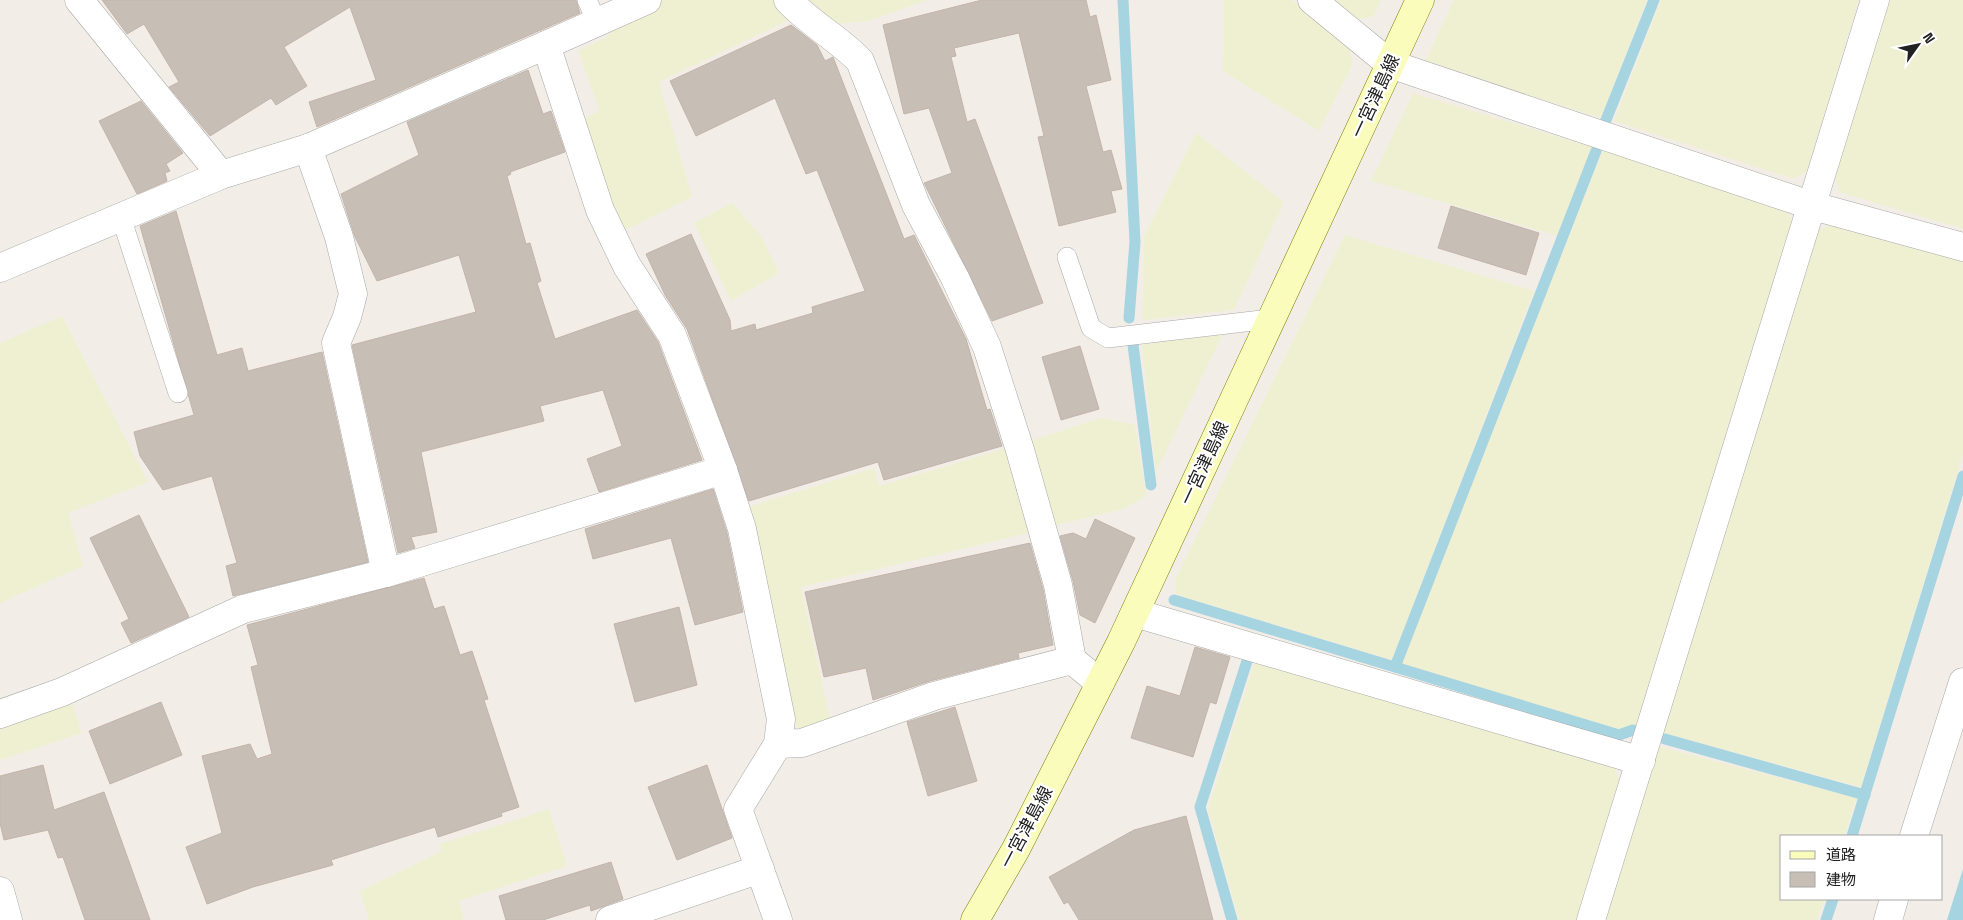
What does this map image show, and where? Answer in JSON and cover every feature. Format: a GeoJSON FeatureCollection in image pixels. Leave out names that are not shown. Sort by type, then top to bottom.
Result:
{"type":"FeatureCollection","features":[{"type":"Feature","properties":{"kind":"main road","name":"一宮津島線"},"geometry":{"type":"LineString","coordinates":[[975,920],[1016,849],[1135,613],[1270,319],[1420,0]]}},
{"type":"Feature","properties":{"kind":"street"},"geometry":{"type":"LineString","coordinates":[[79,0],[221,175]]}},
{"type":"Feature","properties":{"kind":"street"},"geometry":{"type":"LineString","coordinates":[[0,268],[221,175],[308,148],[546,45],[592,11],[647,0]]}},
{"type":"Feature","properties":{"kind":"street"},"geometry":{"type":"LineString","coordinates":[[788,0],[801,14],[845,46],[860,61],[916,205],[955,278],[987,347],[1020,450],[1058,585],[1072,660],[1100,683]]}},
{"type":"Feature","properties":{"kind":"street"},"geometry":{"type":"LineString","coordinates":[[1312,0],[1390,64],[1813,206],[1963,247]]}},
{"type":"Feature","properties":{"kind":"street"},"geometry":{"type":"LineString","coordinates":[[1592,920],[1813,206],[1874,0]]}},
{"type":"Feature","properties":{"kind":"street"},"geometry":{"type":"LineString","coordinates":[[546,45],[600,210],[628,266],[672,335],[723,470],[742,529],[780,719],[778,744],[738,809],[778,920]]}},
{"type":"Feature","properties":{"kind":"street"},"geometry":{"type":"LineString","coordinates":[[308,148],[339,237],[353,294],[347,317],[336,342],[386,573]]}},
{"type":"Feature","properties":{"kind":"street"},"geometry":{"type":"LineString","coordinates":[[0,714],[62,692],[243,609],[386,573],[723,470]]}},
{"type":"Feature","properties":{"kind":"street"},"geometry":{"type":"LineString","coordinates":[[1135,613],[1641,761]]}},
{"type":"Feature","properties":{"kind":"street"},"geometry":{"type":"LineString","coordinates":[[778,744],[802,743],[934,696],[1072,660]]}},
{"type":"Feature","properties":{"kind":"street"},"geometry":{"type":"LineString","coordinates":[[1914,835],[1963,682]]}},
{"type":"Feature","properties":{"kind":"street"},"geometry":{"type":"LineString","coordinates":[[610,920],[760,869]]}},
{"type":"Feature","properties":{"kind":"street"},"geometry":{"type":"LineString","coordinates":[[0,890],[8,920]]}},
{"type":"Feature","properties":{"kind":"street"},"geometry":{"type":"LineString","coordinates":[[1888,920],[1894,900]]}},
{"type":"Feature","properties":{"kind":"lane"},"geometry":{"type":"LineString","coordinates":[[121,217],[178,392]]}},
{"type":"Feature","properties":{"kind":"lane"},"geometry":{"type":"LineString","coordinates":[[1067,258],[1092,328],[1108,338],[1270,319]]}},
{"type":"Feature","properties":{"kind":"green space"},"geometry":{"type":"Polygon","coordinates":[[[664,0],[773,0],[789,20],[659,82],[692,197],[623,231],[578,121],[600,111],[578,51],[607,37],[615,22],[664,0]]]}},
{"type":"Feature","properties":{"kind":"green space"},"geometry":{"type":"Polygon","coordinates":[[[798,0],[927,0],[868,21],[837,24],[798,0]]]}},
{"type":"Feature","properties":{"kind":"green space"},"geometry":{"type":"Polygon","coordinates":[[[1224,0],[1292,0],[1349,46],[1353,64],[1319,131],[1223,71],[1224,0]]]}},
{"type":"Feature","properties":{"kind":"green space"},"geometry":{"type":"Polygon","coordinates":[[[1334,0],[1381,0],[1373,17],[1357,19],[1334,0]]]}},
{"type":"Feature","properties":{"kind":"green space"},"geometry":{"type":"Polygon","coordinates":[[[1454,0],[1647,0],[1601,118],[1424,63],[1454,0]]]}},
{"type":"Feature","properties":{"kind":"green space"},"geometry":{"type":"Polygon","coordinates":[[[1661,0],[1859,0],[1807,171],[1793,179],[1614,121],[1661,0]]]}},
{"type":"Feature","properties":{"kind":"green space"},"geometry":{"type":"Polygon","coordinates":[[[1887,0],[1963,0],[1963,229],[1839,192],[1835,175],[1887,0]]]}},
{"type":"Feature","properties":{"kind":"green space"},"geometry":{"type":"Polygon","coordinates":[[[1413,93],[1592,147],[1558,236],[1371,181],[1413,93]]]}},
{"type":"Feature","properties":{"kind":"green space"},"geometry":{"type":"Polygon","coordinates":[[[1196,133],[1284,202],[1234,310],[1143,320],[1144,237],[1196,133]]]}},
{"type":"Feature","properties":{"kind":"green space"},"geometry":{"type":"Polygon","coordinates":[[[1603,150],[1781,203],[1794,222],[1641,723],[1621,730],[1401,664],[1603,150]]]}},
{"type":"Feature","properties":{"kind":"green space"},"geometry":{"type":"Polygon","coordinates":[[[732,203],[761,236],[779,273],[731,301],[694,223],[732,203]]]}},
{"type":"Feature","properties":{"kind":"green space"},"geometry":{"type":"Polygon","coordinates":[[[1836,222],[1963,259],[1963,454],[1861,787],[1661,732],[1777,349],[1783,349],[1817,231],[1836,222]]]}},
{"type":"Feature","properties":{"kind":"green space"},"geometry":{"type":"Polygon","coordinates":[[[1345,235],[1534,291],[1392,660],[1175,594],[1176,578],[1345,235]]]}},
{"type":"Feature","properties":{"kind":"green space"},"geometry":{"type":"Polygon","coordinates":[[[62,316],[148,482],[68,513],[83,566],[0,603],[0,343],[62,316]]]}},
{"type":"Feature","properties":{"kind":"green space"},"geometry":{"type":"Polygon","coordinates":[[[1223,333],[1156,472],[1142,345],[1223,333]]]}},
{"type":"Feature","properties":{"kind":"green space"},"geometry":{"type":"Polygon","coordinates":[[[1101,418],[1135,425],[1146,496],[1123,509],[1047,527],[1026,442],[1101,418]]]}},
{"type":"Feature","properties":{"kind":"green space"},"geometry":{"type":"Polygon","coordinates":[[[1010,447],[1033,532],[801,587],[831,725],[807,733],[796,726],[767,595],[744,508],[874,468],[879,486],[1010,447]]]}},
{"type":"Feature","properties":{"kind":"green space"},"geometry":{"type":"Polygon","coordinates":[[[1255,661],[1611,761],[1622,786],[1576,920],[1239,920],[1208,809],[1255,661]]]}},
{"type":"Feature","properties":{"kind":"green space"},"geometry":{"type":"Polygon","coordinates":[[[70,699],[82,733],[0,760],[0,723],[70,699]]]}},
{"type":"Feature","properties":{"kind":"green space"},"geometry":{"type":"Polygon","coordinates":[[[1657,746],[1857,798],[1844,835],[1780,835],[1780,900],[1824,900],[1817,920],[1601,920],[1657,746]]]}},
{"type":"Feature","properties":{"kind":"green space"},"geometry":{"type":"Polygon","coordinates":[[[549,809],[567,866],[459,901],[464,920],[369,920],[360,891],[442,851],[440,844],[549,809]]]}},
{"type":"Feature","properties":{"kind":"water"},"geometry":{"type":"Polygon","coordinates":[[[1963,869],[1963,920],[1947,920],[1963,869]]]}},
{"type":"Feature","properties":{"kind":"building"},"geometry":{"type":"Polygon","coordinates":[[[102,0],[576,0],[580,13],[317,127],[309,102],[376,80],[350,7],[284,47],[307,86],[276,105],[271,98],[210,136],[169,87],[179,82],[144,24],[127,34],[102,0]]]}},
{"type":"Feature","properties":{"kind":"building"},"geometry":{"type":"Polygon","coordinates":[[[982,0],[1086,0],[1090,17],[1096,15],[1111,80],[1086,86],[1103,152],[1111,150],[1122,189],[1111,191],[1116,212],[1059,226],[1038,137],[1044,136],[1019,33],[954,48],[956,56],[951,57],[967,122],[975,119],[1043,303],[992,321],[924,183],[952,173],[929,108],[904,114],[883,25],[982,0]]]}},
{"type":"Feature","properties":{"kind":"building"},"geometry":{"type":"Polygon","coordinates":[[[791,25],[817,45],[825,61],[833,57],[904,239],[914,235],[966,339],[987,410],[990,409],[1002,446],[884,480],[878,462],[749,501],[687,329],[665,295],[646,254],[691,234],[730,320],[731,331],[755,324],[756,330],[813,313],[812,307],[865,291],[817,170],[806,174],[775,98],[696,136],[670,81],[791,25]]]}},
{"type":"Feature","properties":{"kind":"building"},"geometry":{"type":"Polygon","coordinates":[[[528,70],[543,114],[551,111],[565,152],[510,172],[511,174],[507,176],[526,244],[530,243],[541,281],[537,283],[555,339],[637,310],[658,342],[702,460],[599,492],[587,459],[622,446],[603,390],[540,406],[544,421],[421,452],[437,532],[411,537],[415,548],[398,553],[352,345],[476,312],[459,255],[377,281],[355,237],[341,194],[419,155],[407,122],[528,70]]]}},
{"type":"Feature","properties":{"kind":"building"},"geometry":{"type":"Polygon","coordinates":[[[141,101],[183,153],[166,164],[170,171],[165,173],[167,181],[137,194],[99,121],[141,101]]]}},
{"type":"Feature","properties":{"kind":"building"},"geometry":{"type":"Polygon","coordinates":[[[1451,206],[1539,233],[1526,275],[1438,248],[1451,206]]]}},
{"type":"Feature","properties":{"kind":"building"},"geometry":{"type":"Polygon","coordinates":[[[176,211],[217,355],[242,348],[248,371],[322,352],[368,562],[233,596],[226,566],[237,563],[212,476],[163,490],[140,456],[134,432],[194,415],[140,226],[176,211]]]}},
{"type":"Feature","properties":{"kind":"building"},"geometry":{"type":"Polygon","coordinates":[[[1080,346],[1099,409],[1061,420],[1042,357],[1080,346]]]}},
{"type":"Feature","properties":{"kind":"building"},"geometry":{"type":"Polygon","coordinates":[[[713,489],[727,533],[743,612],[695,625],[671,538],[593,559],[585,529],[713,489]]]}},
{"type":"Feature","properties":{"kind":"building"},"geometry":{"type":"Polygon","coordinates":[[[139,515],[189,617],[131,643],[121,623],[129,619],[90,538],[139,515]]]}},
{"type":"Feature","properties":{"kind":"building"},"geometry":{"type":"Polygon","coordinates":[[[1095,519],[1135,538],[1095,623],[1080,615],[1073,581],[1060,536],[1073,533],[1086,539],[1095,519]]]}},
{"type":"Feature","properties":{"kind":"building"},"geometry":{"type":"Polygon","coordinates":[[[1030,543],[1043,589],[1053,645],[1018,653],[1019,658],[930,681],[873,700],[866,668],[824,677],[805,592],[1030,543]]]}},
{"type":"Feature","properties":{"kind":"building"},"geometry":{"type":"Polygon","coordinates":[[[424,578],[434,609],[444,606],[460,655],[472,651],[488,699],[484,700],[519,807],[501,813],[502,816],[438,837],[435,827],[331,860],[333,865],[253,887],[207,904],[186,847],[222,833],[202,756],[250,744],[257,759],[272,754],[251,667],[258,665],[247,625],[424,578]]]}},
{"type":"Feature","properties":{"kind":"building"},"geometry":{"type":"Polygon","coordinates":[[[679,607],[697,685],[635,702],[614,624],[679,607]]]}},
{"type":"Feature","properties":{"kind":"building"},"geometry":{"type":"Polygon","coordinates":[[[1195,647],[1230,657],[1216,704],[1210,702],[1193,757],[1131,738],[1147,686],[1180,696],[1195,647]]]}},
{"type":"Feature","properties":{"kind":"building"},"geometry":{"type":"Polygon","coordinates":[[[161,702],[182,755],[110,784],[89,731],[161,702]]]}},
{"type":"Feature","properties":{"kind":"building"},"geometry":{"type":"Polygon","coordinates":[[[955,707],[977,781],[928,796],[907,722],[955,707]]]}},
{"type":"Feature","properties":{"kind":"building"},"geometry":{"type":"Polygon","coordinates":[[[43,765],[54,810],[104,792],[150,920],[85,920],[63,857],[58,858],[48,830],[4,840],[0,823],[0,776],[43,765]]]}},
{"type":"Feature","properties":{"kind":"building"},"geometry":{"type":"Polygon","coordinates":[[[707,765],[732,838],[677,860],[648,787],[707,765]]]}},
{"type":"Feature","properties":{"kind":"building"},"geometry":{"type":"Polygon","coordinates":[[[1186,816],[1213,920],[1079,920],[1068,902],[1064,904],[1049,877],[1134,830],[1186,816]]]}},
{"type":"Feature","properties":{"kind":"building"},"geometry":{"type":"Polygon","coordinates":[[[611,862],[623,899],[591,911],[590,905],[543,920],[506,920],[499,896],[611,862]]]}},
{"type":"Feature","properties":{"kind":"waterway"},"geometry":{"type":"LineString","coordinates":[[1123,0],[1135,242],[1129,318]]}},
{"type":"Feature","properties":{"kind":"waterway"},"geometry":{"type":"LineString","coordinates":[[1606,120],[1654,0]]}},
{"type":"Feature","properties":{"kind":"waterway"},"geometry":{"type":"LineString","coordinates":[[1395,667],[1596,151]]}},
{"type":"Feature","properties":{"kind":"waterway"},"geometry":{"type":"LineString","coordinates":[[1133,345],[1151,485]]}},
{"type":"Feature","properties":{"kind":"waterway"},"geometry":{"type":"LineString","coordinates":[[1852,835],[1963,476]]}},
{"type":"Feature","properties":{"kind":"waterway"},"geometry":{"type":"LineString","coordinates":[[1174,600],[1619,735],[1633,730]]}},
{"type":"Feature","properties":{"kind":"waterway"},"geometry":{"type":"LineString","coordinates":[[1232,920],[1200,807],[1248,658]]}},
{"type":"Feature","properties":{"kind":"waterway"},"geometry":{"type":"LineString","coordinates":[[1665,739],[1865,795]]}},
{"type":"Feature","properties":{"kind":"waterway"},"geometry":{"type":"LineString","coordinates":[[1826,920],[1833,900]]}}]}
